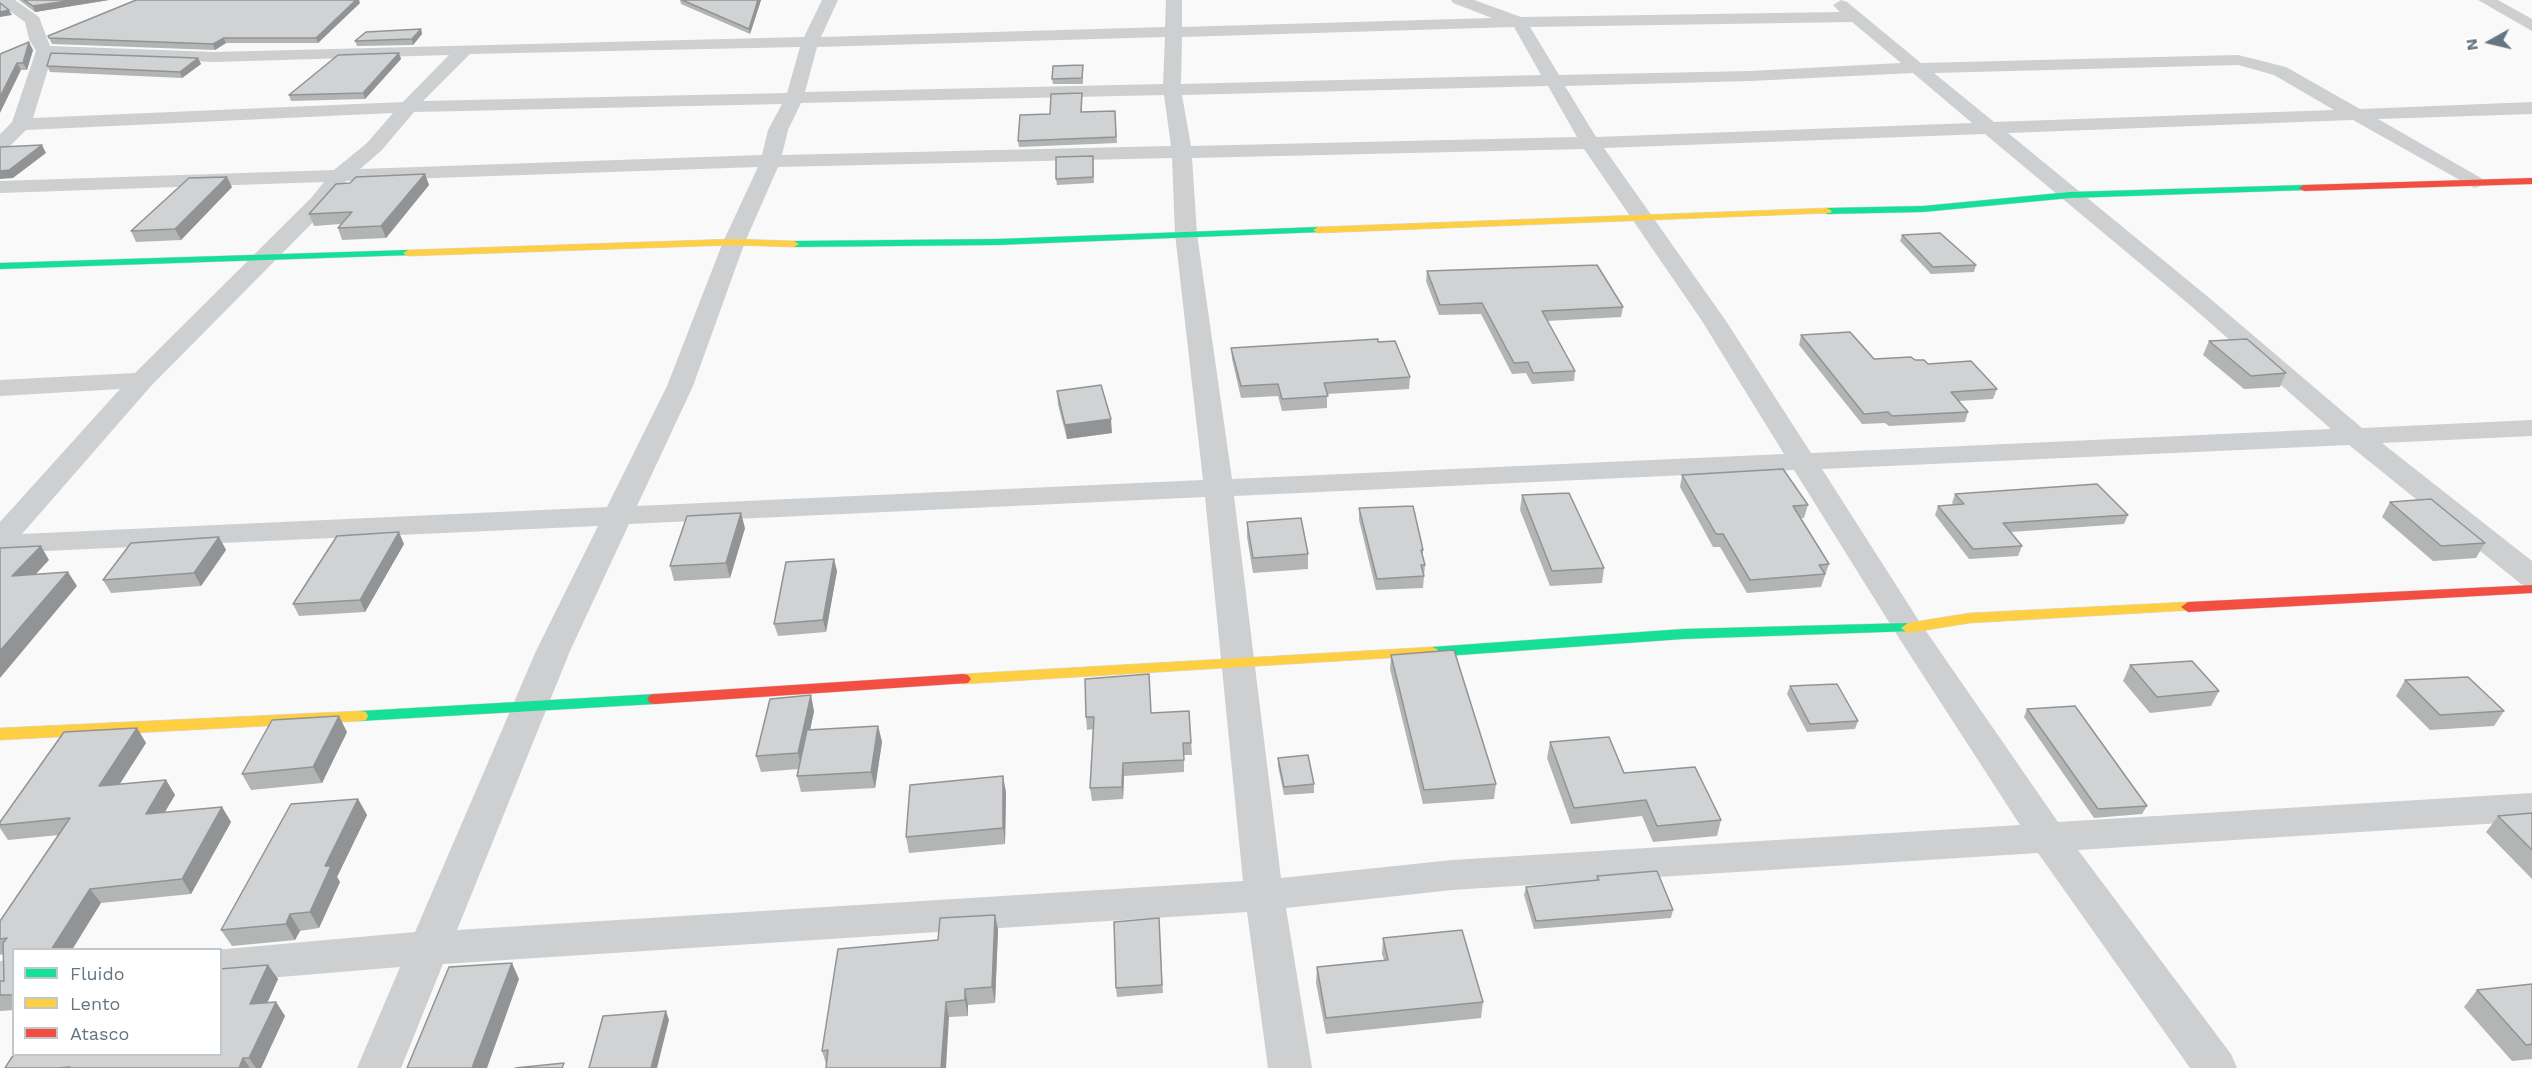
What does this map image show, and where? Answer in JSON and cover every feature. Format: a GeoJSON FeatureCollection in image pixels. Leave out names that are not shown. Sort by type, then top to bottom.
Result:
{"type":"FeatureCollection","features":[{"type":"Feature","properties":{"kind":"street"},"geometry":{"type":"LineString","coordinates":[[0,145],[21,124],[45,51],[38,39],[33,20],[5,0]]}},
{"type":"Feature","properties":{"kind":"street"},"geometry":{"type":"LineString","coordinates":[[379,1068],[532,707],[553,651],[680,386],[734,242],[771,161],[778,130],[795,97],[810,42],[830,0]]}},
{"type":"Feature","properties":{"kind":"street"},"geometry":{"type":"LineString","coordinates":[[1174,0],[1172,89],[1182,153],[1186,234],[1229,569],[1236,663],[1264,895],[1290,1068]]}},
{"type":"Feature","properties":{"kind":"street"},"geometry":{"type":"LineString","coordinates":[[1459,0],[1511,11],[1590,143],[1644,217],[1804,461],[1908,628],[2049,839],[2215,1068]]}},
{"type":"Feature","properties":{"kind":"street"},"geometry":{"type":"LineString","coordinates":[[1834,0],[2357,437],[2532,577]]}},
{"type":"Feature","properties":{"kind":"street"},"geometry":{"type":"LineString","coordinates":[[2486,0],[2532,26]]}},
{"type":"Feature","properties":{"kind":"street"},"geometry":{"type":"LineString","coordinates":[[45,51],[215,57],[1174,33],[1511,11],[1855,17]]}},
{"type":"Feature","properties":{"kind":"street"},"geometry":{"type":"LineString","coordinates":[[0,542],[142,380],[319,203],[341,174],[374,147],[408,107],[465,49]]}},
{"type":"Feature","properties":{"kind":"street"},"geometry":{"type":"LineString","coordinates":[[21,124],[408,107],[1760,76],[1914,68],[2238,60],[2280,71],[2474,182]]}},
{"type":"Feature","properties":{"kind":"street"},"geometry":{"type":"LineString","coordinates":[[0,187],[771,161],[1590,143],[2532,108]]}},
{"type":"Feature","properties":{"kind":"street"},"geometry":{"type":"LineString","coordinates":[[0,266],[734,242],[926,244],[1923,209],[2070,195],[2532,181]]}},
{"type":"Feature","properties":{"kind":"street"},"geometry":{"type":"LineString","coordinates":[[0,388],[142,380]]}},
{"type":"Feature","properties":{"kind":"street"},"geometry":{"type":"LineString","coordinates":[[0,542],[618,518],[1217,488],[2532,428]]}},
{"type":"Feature","properties":{"kind":"street"},"geometry":{"type":"LineString","coordinates":[[0,734],[532,707],[1683,634],[1908,628],[1970,618],[2532,590]]}},
{"type":"Feature","properties":{"kind":"street"},"geometry":{"type":"LineString","coordinates":[[222,965],[430,948],[1264,895],[1452,875],[2532,807]]}},
{"type":"Feature","properties":{"kind":"building"},"geometry":{"type":"Polygon","coordinates":[[[24,0],[74,0],[33,6],[24,0]]]}},
{"type":"Feature","properties":{"kind":"building"},"geometry":{"type":"Polygon","coordinates":[[[136,0],[356,0],[316,38],[224,38],[213,44],[49,38],[48,36],[136,0]]]}},
{"type":"Feature","properties":{"kind":"building"},"geometry":{"type":"Polygon","coordinates":[[[682,0],[758,0],[749,29],[682,0]]]}},
{"type":"Feature","properties":{"kind":"building"},"geometry":{"type":"Polygon","coordinates":[[[0,3],[9,10],[0,12],[0,3]]]}},
{"type":"Feature","properties":{"kind":"building"},"geometry":{"type":"Polygon","coordinates":[[[421,29],[412,39],[355,41],[366,32],[421,29]]]}},
{"type":"Feature","properties":{"kind":"building"},"geometry":{"type":"Polygon","coordinates":[[[29,42],[23,63],[17,63],[0,97],[0,54],[29,42]]]}},
{"type":"Feature","properties":{"kind":"building"},"geometry":{"type":"Polygon","coordinates":[[[51,53],[198,58],[180,72],[47,66],[51,53]]]}},
{"type":"Feature","properties":{"kind":"building"},"geometry":{"type":"Polygon","coordinates":[[[399,53],[363,93],[289,95],[338,55],[399,53]]]}},
{"type":"Feature","properties":{"kind":"building"},"geometry":{"type":"Polygon","coordinates":[[[1083,65],[1082,78],[1052,79],[1053,66],[1083,65]]]}},
{"type":"Feature","properties":{"kind":"building"},"geometry":{"type":"Polygon","coordinates":[[[1082,93],[1081,112],[1115,111],[1116,137],[1018,141],[1020,115],[1050,114],[1051,94],[1082,93]]]}},
{"type":"Feature","properties":{"kind":"building"},"geometry":{"type":"Polygon","coordinates":[[[42,145],[9,170],[0,171],[0,147],[42,145]]]}},
{"type":"Feature","properties":{"kind":"building"},"geometry":{"type":"Polygon","coordinates":[[[1093,156],[1093,177],[1056,179],[1056,157],[1093,156]]]}},
{"type":"Feature","properties":{"kind":"building"},"geometry":{"type":"Polygon","coordinates":[[[425,174],[381,226],[338,228],[352,212],[309,214],[336,184],[350,183],[356,177],[425,174]]]}},
{"type":"Feature","properties":{"kind":"building"},"geometry":{"type":"Polygon","coordinates":[[[227,177],[175,229],[131,231],[189,178],[227,177]]]}},
{"type":"Feature","properties":{"kind":"building"},"geometry":{"type":"Polygon","coordinates":[[[1940,233],[1976,265],[1933,267],[1902,235],[1940,233]]]}},
{"type":"Feature","properties":{"kind":"building"},"geometry":{"type":"Polygon","coordinates":[[[1597,265],[1623,307],[1542,311],[1575,371],[1533,373],[1528,362],[1514,363],[1482,303],[1440,305],[1427,271],[1597,265]]]}},
{"type":"Feature","properties":{"kind":"building"},"geometry":{"type":"Polygon","coordinates":[[[1850,332],[1874,359],[1911,357],[1915,360],[1924,360],[1928,364],[1971,361],[1997,389],[1951,392],[1968,412],[1892,416],[1888,412],[1864,414],[1801,335],[1850,332]]]}},
{"type":"Feature","properties":{"kind":"building"},"geometry":{"type":"Polygon","coordinates":[[[1378,339],[1378,342],[1395,341],[1410,377],[1324,383],[1328,396],[1282,399],[1278,384],[1241,386],[1231,348],[1378,339]]]}},
{"type":"Feature","properties":{"kind":"building"},"geometry":{"type":"Polygon","coordinates":[[[2247,339],[2286,373],[2251,376],[2209,341],[2247,339]]]}},
{"type":"Feature","properties":{"kind":"building"},"geometry":{"type":"Polygon","coordinates":[[[1101,385],[1111,419],[1065,425],[1057,391],[1101,385]]]}},
{"type":"Feature","properties":{"kind":"building"},"geometry":{"type":"Polygon","coordinates":[[[1783,469],[1808,505],[1793,506],[1829,564],[1819,565],[1825,574],[1750,580],[1723,534],[1716,534],[1682,475],[1783,469]]]}},
{"type":"Feature","properties":{"kind":"building"},"geometry":{"type":"Polygon","coordinates":[[[2097,484],[2128,515],[2003,523],[2022,546],[1973,549],[1938,506],[1964,504],[1955,494],[2097,484]]]}},
{"type":"Feature","properties":{"kind":"building"},"geometry":{"type":"Polygon","coordinates":[[[1569,493],[1604,568],[1552,571],[1522,495],[1569,493]]]}},
{"type":"Feature","properties":{"kind":"building"},"geometry":{"type":"Polygon","coordinates":[[[2431,499],[2485,543],[2441,546],[2390,502],[2431,499]]]}},
{"type":"Feature","properties":{"kind":"building"},"geometry":{"type":"Polygon","coordinates":[[[1413,506],[1423,550],[1421,550],[1425,565],[1421,565],[1424,576],[1377,579],[1359,508],[1413,506]]]}},
{"type":"Feature","properties":{"kind":"building"},"geometry":{"type":"Polygon","coordinates":[[[741,513],[726,563],[670,566],[687,516],[741,513]]]}},
{"type":"Feature","properties":{"kind":"building"},"geometry":{"type":"Polygon","coordinates":[[[1301,518],[1308,554],[1253,558],[1247,522],[1301,518]]]}},
{"type":"Feature","properties":{"kind":"building"},"geometry":{"type":"Polygon","coordinates":[[[399,532],[360,600],[293,604],[337,536],[399,532]]]}},
{"type":"Feature","properties":{"kind":"building"},"geometry":{"type":"Polygon","coordinates":[[[219,537],[194,573],[103,580],[131,543],[219,537]]]}},
{"type":"Feature","properties":{"kind":"building"},"geometry":{"type":"Polygon","coordinates":[[[41,546],[12,576],[68,572],[0,651],[0,548],[41,546]]]}},
{"type":"Feature","properties":{"kind":"building"},"geometry":{"type":"Polygon","coordinates":[[[834,559],[823,620],[774,624],[786,562],[834,559]]]}},
{"type":"Feature","properties":{"kind":"building"},"geometry":{"type":"Polygon","coordinates":[[[1454,650],[1496,784],[1424,790],[1391,655],[1454,650]]]}},
{"type":"Feature","properties":{"kind":"building"},"geometry":{"type":"Polygon","coordinates":[[[2192,661],[2219,691],[2157,697],[2130,665],[2192,661]]]}},
{"type":"Feature","properties":{"kind":"building"},"geometry":{"type":"Polygon","coordinates":[[[1149,674],[1151,713],[1189,711],[1191,743],[1183,743],[1184,760],[1123,763],[1122,787],[1090,788],[1094,717],[1086,717],[1085,679],[1149,674]]]}},
{"type":"Feature","properties":{"kind":"building"},"geometry":{"type":"Polygon","coordinates":[[[2468,677],[2504,711],[2440,715],[2405,680],[2468,677]]]}},
{"type":"Feature","properties":{"kind":"building"},"geometry":{"type":"Polygon","coordinates":[[[1837,684],[1858,721],[1810,724],[1790,686],[1837,684]]]}},
{"type":"Feature","properties":{"kind":"building"},"geometry":{"type":"Polygon","coordinates":[[[811,695],[798,753],[756,756],[770,699],[811,695]]]}},
{"type":"Feature","properties":{"kind":"building"},"geometry":{"type":"Polygon","coordinates":[[[2075,706],[2147,806],[2098,809],[2027,709],[2075,706]]]}},
{"type":"Feature","properties":{"kind":"building"},"geometry":{"type":"Polygon","coordinates":[[[339,716],[313,767],[242,774],[272,720],[339,716]]]}},
{"type":"Feature","properties":{"kind":"building"},"geometry":{"type":"Polygon","coordinates":[[[878,726],[871,772],[797,776],[807,730],[878,726]]]}},
{"type":"Feature","properties":{"kind":"building"},"geometry":{"type":"Polygon","coordinates":[[[137,728],[99,786],[166,780],[146,814],[222,807],[182,879],[90,889],[52,948],[12,948],[12,995],[0,995],[0,981],[4,981],[3,943],[7,938],[0,939],[0,921],[70,818],[0,825],[0,822],[64,732],[137,728]]]}},
{"type":"Feature","properties":{"kind":"building"},"geometry":{"type":"Polygon","coordinates":[[[1609,737],[1624,773],[1695,767],[1721,820],[1657,826],[1646,800],[1574,808],[1550,742],[1609,737]]]}},
{"type":"Feature","properties":{"kind":"building"},"geometry":{"type":"Polygon","coordinates":[[[1308,755],[1314,784],[1284,787],[1278,758],[1308,755]]]}},
{"type":"Feature","properties":{"kind":"building"},"geometry":{"type":"Polygon","coordinates":[[[1003,776],[1003,828],[906,837],[910,785],[1003,776]]]}},
{"type":"Feature","properties":{"kind":"building"},"geometry":{"type":"Polygon","coordinates":[[[358,799],[325,866],[331,866],[310,912],[290,914],[286,924],[221,930],[291,804],[358,799]]]}},
{"type":"Feature","properties":{"kind":"building"},"geometry":{"type":"Polygon","coordinates":[[[2532,813],[2532,850],[2498,816],[2532,813]]]}},
{"type":"Feature","properties":{"kind":"building"},"geometry":{"type":"Polygon","coordinates":[[[1657,871],[1673,910],[1536,921],[1526,887],[1599,880],[1597,876],[1657,871]]]}},
{"type":"Feature","properties":{"kind":"building"},"geometry":{"type":"Polygon","coordinates":[[[995,915],[992,987],[965,989],[965,1000],[946,1002],[941,1068],[826,1068],[828,1050],[822,1051],[838,949],[938,940],[940,918],[995,915]]]}},
{"type":"Feature","properties":{"kind":"building"},"geometry":{"type":"Polygon","coordinates":[[[1159,918],[1162,985],[1116,988],[1114,922],[1159,918]]]}},
{"type":"Feature","properties":{"kind":"building"},"geometry":{"type":"Polygon","coordinates":[[[1462,930],[1483,1002],[1326,1018],[1317,967],[1388,960],[1383,938],[1462,930]]]}},
{"type":"Feature","properties":{"kind":"building"},"geometry":{"type":"Polygon","coordinates":[[[512,963],[472,1068],[407,1068],[449,967],[512,963]]]}},
{"type":"Feature","properties":{"kind":"building"},"geometry":{"type":"Polygon","coordinates":[[[268,965],[250,1004],[276,1002],[249,1058],[243,1058],[239,1068],[5,1068],[13,1056],[222,1056],[222,969],[268,965]]]}},
{"type":"Feature","properties":{"kind":"building"},"geometry":{"type":"Polygon","coordinates":[[[2532,984],[2532,1044],[2526,1045],[2477,990],[2532,984]]]}},
{"type":"Feature","properties":{"kind":"building"},"geometry":{"type":"Polygon","coordinates":[[[666,1011],[651,1068],[589,1068],[603,1016],[666,1011]]]}},
{"type":"Feature","properties":{"kind":"building"},"geometry":{"type":"Polygon","coordinates":[[[564,1063],[562,1068],[515,1068],[564,1063]]]}},
{"type":"Feature","properties":{"kind":"traffic: fast"},"geometry":{"type":"LineString","coordinates":[[1827,211],[1923,209],[2070,195],[2304,188]]}},
{"type":"Feature","properties":{"kind":"traffic: fast"},"geometry":{"type":"LineString","coordinates":[[794,244],[998,242],[1318,230]]}},
{"type":"Feature","properties":{"kind":"traffic: fast"},"geometry":{"type":"LineString","coordinates":[[0,266],[408,253]]}},
{"type":"Feature","properties":{"kind":"traffic: fast"},"geometry":{"type":"LineString","coordinates":[[1432,652],[1683,634],[1908,628]]}},
{"type":"Feature","properties":{"kind":"traffic: fast"},"geometry":{"type":"LineString","coordinates":[[360,716],[655,699]]}},
{"type":"Feature","properties":{"kind":"traffic: slow"},"geometry":{"type":"LineString","coordinates":[[1318,230],[1827,211]]}},
{"type":"Feature","properties":{"kind":"traffic: slow"},"geometry":{"type":"LineString","coordinates":[[408,253],[734,242],[794,244]]}},
{"type":"Feature","properties":{"kind":"traffic: slow"},"geometry":{"type":"LineString","coordinates":[[1908,628],[1970,618],[2188,607]]}},
{"type":"Feature","properties":{"kind":"traffic: slow"},"geometry":{"type":"LineString","coordinates":[[963,679],[1432,652]]}},
{"type":"Feature","properties":{"kind":"traffic: slow"},"geometry":{"type":"LineString","coordinates":[[0,734],[360,716]]}},
{"type":"Feature","properties":{"kind":"traffic: jam"},"geometry":{"type":"LineString","coordinates":[[2304,188],[2532,181]]}},
{"type":"Feature","properties":{"kind":"traffic: jam"},"geometry":{"type":"LineString","coordinates":[[2188,607],[2532,589]]}},
{"type":"Feature","properties":{"kind":"traffic: jam"},"geometry":{"type":"LineString","coordinates":[[655,699],[963,679]]}}]}
